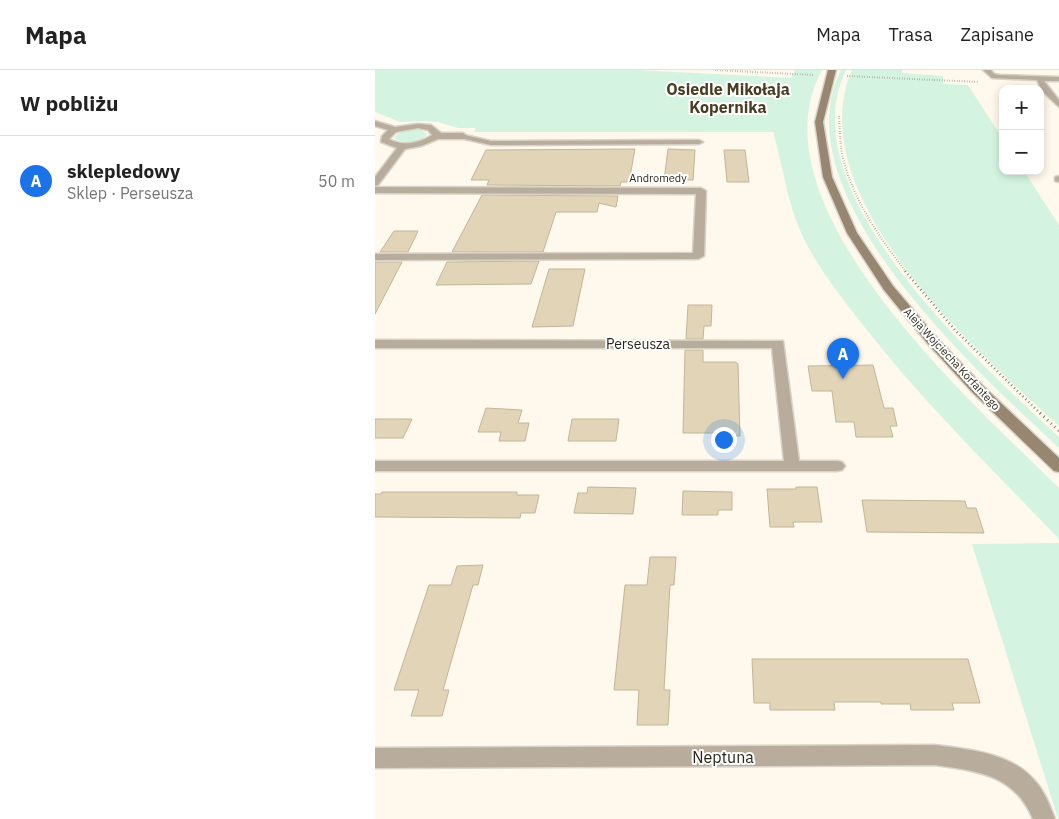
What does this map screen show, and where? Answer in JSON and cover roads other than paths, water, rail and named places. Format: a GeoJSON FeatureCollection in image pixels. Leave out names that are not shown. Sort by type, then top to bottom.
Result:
{"type":"FeatureCollection","features":[{"type":"Feature","properties":{"kind":"main road","name":"Aleja Wojciecha Korfantego"},"geometry":{"type":"LineString","coordinates":[[830,73],[821,103],[821,143],[832,190],[851,232],[889,288],[916,322],[968,379],[1059,467]]}},
{"type":"Feature","properties":{"kind":"street"},"geometry":{"type":"LineString","coordinates":[[987,70],[992,76],[1059,79]]}},
{"type":"Feature","properties":{"kind":"street"},"geometry":{"type":"LineString","coordinates":[[1039,78],[1059,105]]}},
{"type":"Feature","properties":{"kind":"street"},"geometry":{"type":"LineString","coordinates":[[375,123],[395,130]]}},
{"type":"Feature","properties":{"kind":"street"},"geometry":{"type":"LineString","coordinates":[[436,136],[435,130],[425,127],[410,127],[395,130],[385,137],[384,140],[388,143],[403,146],[427,142],[436,136],[463,136]]}},
{"type":"Feature","properties":{"kind":"street"},"geometry":{"type":"LineString","coordinates":[[375,183],[403,146]]}},
{"type":"Feature","properties":{"kind":"street","name":"Andromedy"},"geometry":{"type":"LineString","coordinates":[[375,190],[701,191],[698,256],[375,257]]}},
{"type":"Feature","properties":{"kind":"street","name":"Perseusza"},"geometry":{"type":"LineString","coordinates":[[375,344],[778,344],[792,466]]}},
{"type":"Feature","properties":{"kind":"street"},"geometry":{"type":"LineString","coordinates":[[375,466],[837,466]]}},
{"type":"Feature","properties":{"kind":"street","name":"Neptuna"},"geometry":{"type":"LineString","coordinates":[[375,758],[934,755],[969,759],[1003,769],[1023,783],[1036,799],[1044,819]]}},
{"type":"Feature","properties":{"kind":"lane"},"geometry":{"type":"LineString","coordinates":[[463,136],[491,143],[699,142]]}},
{"type":"Feature","properties":{"kind":"place","name":"sklepledowy"},"geometry":{"type":"Point","coordinates":[843,379]}},
{"type":"Feature","properties":{"kind":"district","name":"Osiedle Mikołaja Kopernika"},"geometry":{"type":"Point","coordinates":[728,98]}}]}
